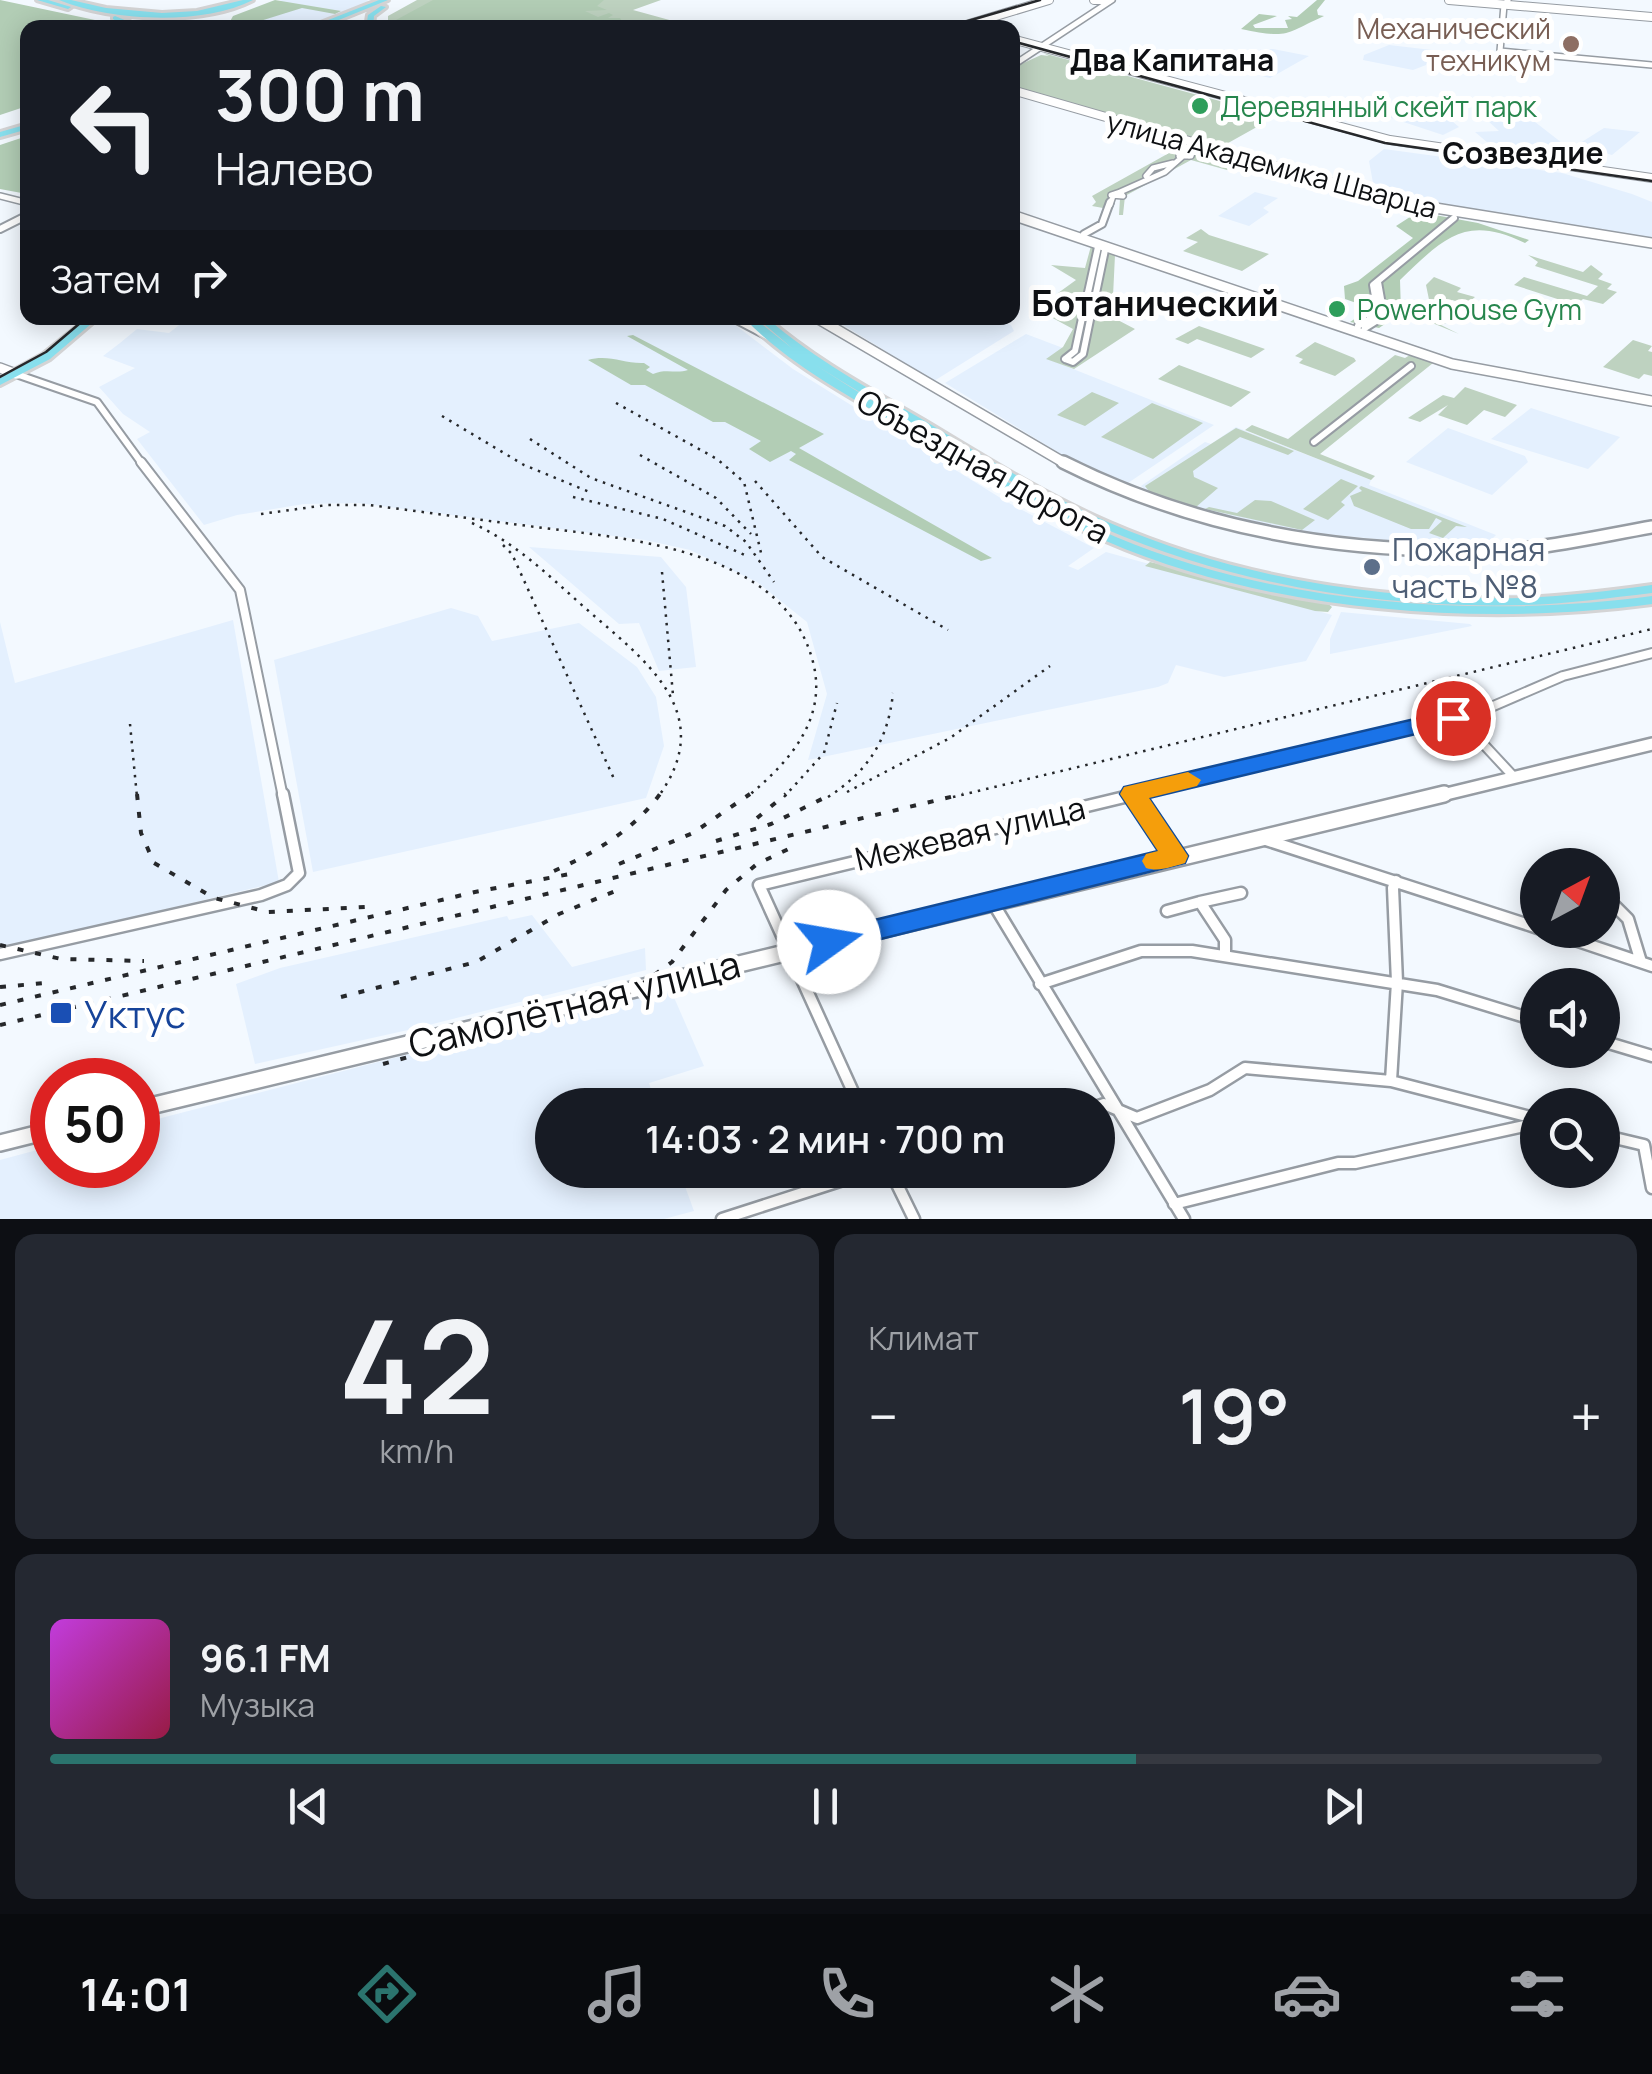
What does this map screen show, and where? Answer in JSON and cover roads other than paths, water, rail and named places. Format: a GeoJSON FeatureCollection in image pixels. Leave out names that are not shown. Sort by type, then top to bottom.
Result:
{"type":"FeatureCollection","features":[{"type":"Feature","properties":{"kind":"main road"},"geometry":{"type":"LineString","coordinates":[[40,0],[143,20]]}},
{"type":"Feature","properties":{"kind":"main road"},"geometry":{"type":"LineString","coordinates":[[62,0],[133,20]]}},
{"type":"Feature","properties":{"kind":"main road"},"geometry":{"type":"LineString","coordinates":[[110,14],[172,17],[218,11],[254,0]]}},
{"type":"Feature","properties":{"kind":"main road"},"geometry":{"type":"LineString","coordinates":[[214,20],[254,0]]}},
{"type":"Feature","properties":{"kind":"main road"},"geometry":{"type":"LineString","coordinates":[[333,20],[389,1]]}},
{"type":"Feature","properties":{"kind":"main road"},"geometry":{"type":"LineString","coordinates":[[345,20],[389,1]]}},
{"type":"Feature","properties":{"kind":"main road"},"geometry":{"type":"LineString","coordinates":[[370,20],[389,1]]}},
{"type":"Feature","properties":{"kind":"main road"},"geometry":{"type":"LineString","coordinates":[[110,14],[121,20]]}},
{"type":"Feature","properties":{"kind":"main road"},"geometry":{"type":"LineString","coordinates":[[0,382],[46,357],[85,325]]}},
{"type":"Feature","properties":{"kind":"main road","name":"Объездная дорога"},"geometry":{"type":"LineString","coordinates":[[756,325],[809,366],[1010,489],[1110,538],[1172,562],[1301,591],[1450,610],[1555,610],[1652,600]]}},
{"type":"Feature","properties":{"kind":"main road","name":"Объездная дорога"},"geometry":{"type":"LineString","coordinates":[[770,325],[852,382],[1006,474],[1153,544],[1296,581],[1446,600],[1545,600],[1652,588]]}},
{"type":"Feature","properties":{"kind":"street"},"geometry":{"type":"LineString","coordinates":[[986,20],[1049,0]]}},
{"type":"Feature","properties":{"kind":"street"},"geometry":{"type":"LineString","coordinates":[[1096,0],[1110,1]]}},
{"type":"Feature","properties":{"kind":"street"},"geometry":{"type":"LineString","coordinates":[[1449,0],[1652,13]]}},
{"type":"Feature","properties":{"kind":"street"},"geometry":{"type":"LineString","coordinates":[[1020,62],[1110,1]]}},
{"type":"Feature","properties":{"kind":"street"},"geometry":{"type":"LineString","coordinates":[[1506,2],[1500,51],[1652,65]]}},
{"type":"Feature","properties":{"kind":"street"},"geometry":{"type":"LineString","coordinates":[[1020,41],[1402,143],[1652,178]]}},
{"type":"Feature","properties":{"kind":"street","name":"улица Академика Шварца"},"geometry":{"type":"LineString","coordinates":[[1020,92],[1408,206],[1652,243]]}},
{"type":"Feature","properties":{"kind":"street"},"geometry":{"type":"LineString","coordinates":[[1218,151],[1228,146]]}},
{"type":"Feature","properties":{"kind":"street"},"geometry":{"type":"LineString","coordinates":[[1084,234],[1102,224],[1117,194],[1142,179],[1165,172],[1172,163],[1196,149]]}},
{"type":"Feature","properties":{"kind":"street"},"geometry":{"type":"LineString","coordinates":[[1020,217],[1422,356],[1517,378],[1652,401]]}},
{"type":"Feature","properties":{"kind":"street"},"geometry":{"type":"LineString","coordinates":[[1361,327],[1384,316],[1378,282],[1452,220]]}},
{"type":"Feature","properties":{"kind":"street"},"geometry":{"type":"LineString","coordinates":[[1064,359],[1072,362],[1083,354],[1101,249]]}},
{"type":"Feature","properties":{"kind":"street"},"geometry":{"type":"LineString","coordinates":[[746,325],[771,338]]}},
{"type":"Feature","properties":{"kind":"street"},"geometry":{"type":"LineString","coordinates":[[828,325],[1064,463],[1132,496],[1192,516],[1294,539],[1386,550],[1528,549],[1652,527]]}},
{"type":"Feature","properties":{"kind":"street"},"geometry":{"type":"LineString","coordinates":[[1314,442],[1411,366]]}},
{"type":"Feature","properties":{"kind":"street"},"geometry":{"type":"LineString","coordinates":[[0,368],[97,402],[240,590],[300,873],[287,885],[262,895],[0,954]]}},
{"type":"Feature","properties":{"kind":"street","name":"Межевая улица"},"geometry":{"type":"LineString","coordinates":[[786,951],[759,886],[900,849],[958,840],[972,833],[1325,750],[1438,719],[1461,720],[1563,676],[1652,653]]}},
{"type":"Feature","properties":{"kind":"street"},"geometry":{"type":"LineString","coordinates":[[1461,720],[1514,777]]}},
{"type":"Feature","properties":{"kind":"street","name":"Самолётная улица"},"geometry":{"type":"LineString","coordinates":[[160,1104],[1652,744]]}},
{"type":"Feature","properties":{"kind":"street"},"geometry":{"type":"LineString","coordinates":[[1133,794],[1175,856]]}},
{"type":"Feature","properties":{"kind":"street"},"geometry":{"type":"LineString","coordinates":[[1264,836],[1267,841],[1520,922]]}},
{"type":"Feature","properties":{"kind":"street"},"geometry":{"type":"LineString","coordinates":[[1392,1081],[1397,982],[1393,888],[1396,881]]}},
{"type":"Feature","properties":{"kind":"street"},"geometry":{"type":"LineString","coordinates":[[1167,911],[1241,893]]}},
{"type":"Feature","properties":{"kind":"street"},"geometry":{"type":"LineString","coordinates":[[1200,902],[1225,940],[1225,956]]}},
{"type":"Feature","properties":{"kind":"street"},"geometry":{"type":"LineString","coordinates":[[993,903],[1184,1219]]}},
{"type":"Feature","properties":{"kind":"street"},"geometry":{"type":"LineString","coordinates":[[1620,911],[1628,919],[1646,964]]}},
{"type":"Feature","properties":{"kind":"street"},"geometry":{"type":"LineString","coordinates":[[1598,948],[1646,964]]}},
{"type":"Feature","properties":{"kind":"street"},"geometry":{"type":"LineString","coordinates":[[786,951],[851,1088]]}},
{"type":"Feature","properties":{"kind":"street"},"geometry":{"type":"LineString","coordinates":[[1040,984],[1141,951],[1225,956],[1437,990],[1520,1015]]}},
{"type":"Feature","properties":{"kind":"street"},"geometry":{"type":"LineString","coordinates":[[1620,1046],[1652,1056]]}},
{"type":"Feature","properties":{"kind":"street"},"geometry":{"type":"LineString","coordinates":[[1115,1110],[1136,1118],[1210,1090],[1246,1068],[1392,1081],[1520,1116]]}},
{"type":"Feature","properties":{"kind":"street"},"geometry":{"type":"LineString","coordinates":[[1174,1204],[1338,1163],[1356,1164],[1520,1125]]}},
{"type":"Feature","properties":{"kind":"street"},"geometry":{"type":"LineString","coordinates":[[0,1143],[30,1136]]}},
{"type":"Feature","properties":{"kind":"street"},"geometry":{"type":"LineString","coordinates":[[1620,1139],[1644,1145],[1652,1188]]}},
{"type":"Feature","properties":{"kind":"street"},"geometry":{"type":"LineString","coordinates":[[722,1219],[818,1188]]}},
{"type":"Feature","properties":{"kind":"street"},"geometry":{"type":"LineString","coordinates":[[899,1188],[914,1219]]}},
{"type":"Feature","properties":{"kind":"tram line"},"geometry":{"type":"LineString","coordinates":[[971,20],[1040,0]]}},
{"type":"Feature","properties":{"kind":"tram line"},"geometry":{"type":"LineString","coordinates":[[1020,43],[1385,143],[1652,181]]}},
{"type":"Feature","properties":{"kind":"tram line"},"geometry":{"type":"LineString","coordinates":[[0,377],[46,352],[78,325]]}},
{"type":"Feature","properties":{"kind":"railway"},"geometry":{"type":"LineString","coordinates":[[616,403],[717,459],[744,482],[762,557]]}},
{"type":"Feature","properties":{"kind":"railway"},"geometry":{"type":"LineString","coordinates":[[442,416],[524,465],[592,493]]}},
{"type":"Feature","properties":{"kind":"railway"},"geometry":{"type":"LineString","coordinates":[[530,439],[591,478],[725,526],[746,542],[774,582]]}},
{"type":"Feature","properties":{"kind":"railway"},"geometry":{"type":"LineString","coordinates":[[640,455],[716,498],[751,534]]}},
{"type":"Feature","properties":{"kind":"railway"},"geometry":{"type":"LineString","coordinates":[[755,481],[822,557],[948,630]]}},
{"type":"Feature","properties":{"kind":"railway"},"geometry":{"type":"LineString","coordinates":[[573,497],[663,519],[747,556]]}},
{"type":"Feature","properties":{"kind":"railway"},"geometry":{"type":"LineString","coordinates":[[261,514],[327,505],[369,505],[614,537],[657,545],[737,573],[771,595],[797,624],[813,662],[816,683],[815,703],[801,738],[777,770],[747,797]]}},
{"type":"Feature","properties":{"kind":"railway"},"geometry":{"type":"LineString","coordinates":[[472,523],[503,540],[544,572],[629,647],[666,690],[677,713],[681,739],[675,767],[659,795]]}},
{"type":"Feature","properties":{"kind":"railway"},"geometry":{"type":"LineString","coordinates":[[503,545],[512,554],[615,781]]}},
{"type":"Feature","properties":{"kind":"railway"},"geometry":{"type":"LineString","coordinates":[[662,572],[673,695]]}},
{"type":"Feature","properties":{"kind":"railway"},"geometry":{"type":"LineString","coordinates":[[953,797],[1652,629]]}},
{"type":"Feature","properties":{"kind":"railway"},"geometry":{"type":"LineString","coordinates":[[847,792],[950,738],[1050,666]]}},
{"type":"Feature","properties":{"kind":"railway"},"geometry":{"type":"LineString","coordinates":[[828,797],[854,777],[874,753],[886,726],[893,693]]}},
{"type":"Feature","properties":{"kind":"railway"},"geometry":{"type":"LineString","coordinates":[[784,797],[824,753],[837,703]]}},
{"type":"Feature","properties":{"kind":"railway"},"geometry":{"type":"LineString","coordinates":[[130,724],[137,797]]}},
{"type":"Feature","properties":{"kind":"railway"},"geometry":{"type":"LineString","coordinates":[[137,794],[141,833],[154,863],[214,898],[268,912],[366,907]]}},
{"type":"Feature","properties":{"kind":"railway"},"geometry":{"type":"LineString","coordinates":[[619,864],[693,833],[750,794]]}},
{"type":"Feature","properties":{"kind":"railway"},"geometry":{"type":"LineString","coordinates":[[757,818],[786,794]]}},
{"type":"Feature","properties":{"kind":"railway"},"geometry":{"type":"LineString","coordinates":[[716,841],[771,824],[832,794]]}},
{"type":"Feature","properties":{"kind":"railway"},"geometry":{"type":"LineString","coordinates":[[0,1025],[963,794]]}},
{"type":"Feature","properties":{"kind":"railway"},"geometry":{"type":"LineString","coordinates":[[554,871],[612,839],[638,819],[659,795]]}},
{"type":"Feature","properties":{"kind":"railway"},"geometry":{"type":"LineString","coordinates":[[383,1064],[621,999],[672,962],[726,890],[757,864],[797,845]]}},
{"type":"Feature","properties":{"kind":"railway"},"geometry":{"type":"LineString","coordinates":[[0,1005],[475,892],[575,873]]}},
{"type":"Feature","properties":{"kind":"railway"},"geometry":{"type":"LineString","coordinates":[[341,997],[476,962],[559,914],[623,888]]}},
{"type":"Feature","properties":{"kind":"railway"},"geometry":{"type":"LineString","coordinates":[[0,945],[61,959],[144,961]]}},
{"type":"Feature","properties":{"kind":"railway"},"geometry":{"type":"LineString","coordinates":[[0,987],[45,983]]}},
{"type":"Feature","properties":{"kind":"place","name":"Механический техникум"},"geometry":{"type":"Point","coordinates":[1571,44]}},
{"type":"Feature","properties":{"kind":"place","name":"Деревянный скейт парк"},"geometry":{"type":"Point","coordinates":[1200,106]}},
{"type":"Feature","properties":{"kind":"place","name":"Powerhouse Gym"},"geometry":{"type":"Point","coordinates":[1337,309]}},
{"type":"Feature","properties":{"kind":"place","name":"Пожарная часть №8"},"geometry":{"type":"Point","coordinates":[1372,567]}},
{"type":"Feature","properties":{"kind":"place","name":"Уктус"},"geometry":{"type":"Point","coordinates":[61,1013]}},
{"type":"Feature","properties":{"kind":"district","name":"Два Капитана"},"geometry":{"type":"Point","coordinates":[1172,59]}},
{"type":"Feature","properties":{"kind":"district","name":"Созвездие"},"geometry":{"type":"Point","coordinates":[1523,152]}},
{"type":"Feature","properties":{"kind":"district","name":"Ботанический"},"geometry":{"type":"Point","coordinates":[1155,303]}}]}
